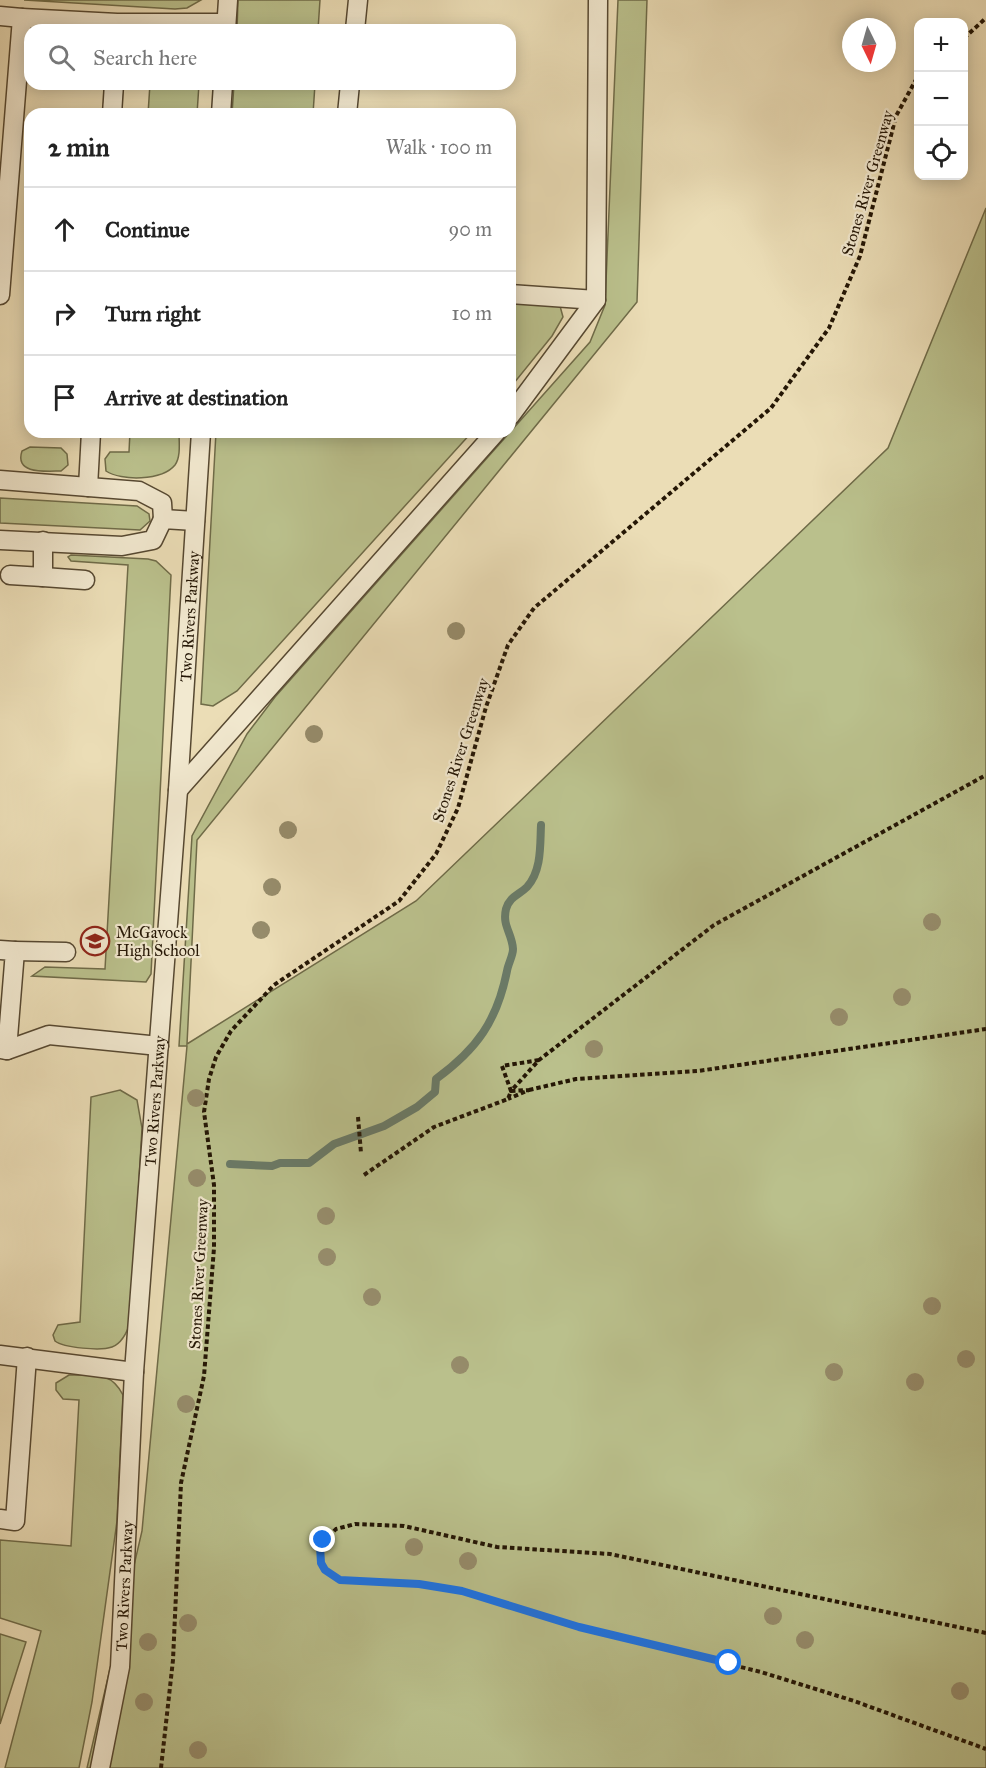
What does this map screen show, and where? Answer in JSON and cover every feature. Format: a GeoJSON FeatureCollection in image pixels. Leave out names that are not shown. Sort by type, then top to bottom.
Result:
{"type":"FeatureCollection","features":[{"type":"Feature","properties":{"kind":"lane"},"geometry":{"type":"LineString","coordinates":[[226,24],[228,0]]}},
{"type":"Feature","properties":{"kind":"lane"},"geometry":{"type":"LineString","coordinates":[[356,24],[358,0]]}},
{"type":"Feature","properties":{"kind":"lane"},"geometry":{"type":"LineString","coordinates":[[516,408],[596,300],[598,0]]}},
{"type":"Feature","properties":{"kind":"lane"},"geometry":{"type":"LineString","coordinates":[[0,16],[85,24]]}},
{"type":"Feature","properties":{"kind":"lane"},"geometry":{"type":"LineString","coordinates":[[0,295],[22,18]]}},
{"type":"Feature","properties":{"kind":"lane"},"geometry":{"type":"LineString","coordinates":[[112,108],[114,90]]}},
{"type":"Feature","properties":{"kind":"lane"},"geometry":{"type":"LineString","coordinates":[[221,108],[223,90]]}},
{"type":"Feature","properties":{"kind":"lane"},"geometry":{"type":"LineString","coordinates":[[348,108],[349,90]]}},
{"type":"Feature","properties":{"kind":"lane"},"geometry":{"type":"LineString","coordinates":[[516,294],[596,300]]}},
{"type":"Feature","properties":{"kind":"lane"},"geometry":{"type":"LineString","coordinates":[[88,488],[91,438]]}},
{"type":"Feature","properties":{"kind":"lane","name":"Two Rivers Parkway"},"geometry":{"type":"LineString","coordinates":[[100,1768],[120,1667],[134,1372],[178,790],[201,438]]}},
{"type":"Feature","properties":{"kind":"lane"},"geometry":{"type":"LineString","coordinates":[[178,790],[490,438]]}},
{"type":"Feature","properties":{"kind":"lane"},"geometry":{"type":"LineString","coordinates":[[0,480],[139,491],[162,503],[163,519],[153,540],[122,546],[0,540]]}},
{"type":"Feature","properties":{"kind":"lane"},"geometry":{"type":"LineString","coordinates":[[163,519],[195,521]]}},
{"type":"Feature","properties":{"kind":"lane"},"geometry":{"type":"LineString","coordinates":[[43,541],[43,577]]}},
{"type":"Feature","properties":{"kind":"lane"},"geometry":{"type":"LineString","coordinates":[[10,575],[85,580]]}},
{"type":"Feature","properties":{"kind":"lane"},"geometry":{"type":"LineString","coordinates":[[66,952],[7,950],[4,1050],[49,1035],[159,1046]]}},
{"type":"Feature","properties":{"kind":"lane"},"geometry":{"type":"LineString","coordinates":[[0,1355],[134,1372]]}},
{"type":"Feature","properties":{"kind":"lane"},"geometry":{"type":"LineString","coordinates":[[0,1519],[15,1521],[27,1357]]}},
{"type":"Feature","properties":{"kind":"path"},"geometry":{"type":"LineString","coordinates":[[968,34],[986,18]]}},
{"type":"Feature","properties":{"kind":"path","name":"Stones River Greenway"},"geometry":{"type":"LineString","coordinates":[[161,1768],[173,1660],[181,1483],[204,1376],[214,1248],[214,1185],[204,1112],[209,1078],[216,1057],[231,1030],[274,985],[399,901],[436,854],[458,808],[486,707],[508,645],[534,608],[771,408],[784,391],[829,328],[860,256],[896,116],[914,83]]}},
{"type":"Feature","properties":{"kind":"path"},"geometry":{"type":"LineString","coordinates":[[508,1098],[539,1060],[714,925],[986,775]]}},
{"type":"Feature","properties":{"kind":"path"},"geometry":{"type":"LineString","coordinates":[[511,1092],[576,1079],[698,1071],[986,1029]]}},
{"type":"Feature","properties":{"kind":"path"},"geometry":{"type":"LineString","coordinates":[[511,1092],[502,1066],[539,1060]]}},
{"type":"Feature","properties":{"kind":"path"},"geometry":{"type":"LineString","coordinates":[[364,1175],[434,1127],[529,1090]]}},
{"type":"Feature","properties":{"kind":"path"},"geometry":{"type":"LineString","coordinates":[[358,1117],[361,1153]]}},
{"type":"Feature","properties":{"kind":"path"},"geometry":{"type":"LineString","coordinates":[[986,1633],[620,1556],[497,1547],[404,1526],[355,1524],[336,1529],[320,1546],[319,1555],[325,1570],[340,1580],[419,1584],[462,1591],[579,1627],[740,1666],[854,1701],[986,1749]]}},
{"type":"Feature","properties":{"kind":"green space"},"geometry":{"type":"Polygon","coordinates":[[[24,0],[201,0],[187,8],[175,9],[24,0]]]}},
{"type":"Feature","properties":{"kind":"green space"},"geometry":{"type":"Polygon","coordinates":[[[238,0],[320,0],[318,24],[237,24],[238,0]]]}},
{"type":"Feature","properties":{"kind":"green space"},"geometry":{"type":"Polygon","coordinates":[[[618,0],[647,0],[637,302],[197,840],[187,1044],[416,901],[888,448],[986,208],[986,1768],[87,1768],[142,1531],[187,1046],[179,1046],[192,836],[247,734],[275,697],[505,438],[516,438],[516,425],[590,342],[605,305],[618,0]]]}},
{"type":"Feature","properties":{"kind":"green space"},"geometry":{"type":"Polygon","coordinates":[[[150,90],[199,90],[197,108],[148,108],[150,90]]]}},
{"type":"Feature","properties":{"kind":"green space"},"geometry":{"type":"Polygon","coordinates":[[[234,90],[315,90],[313,108],[232,108],[234,90]]]}},
{"type":"Feature","properties":{"kind":"green space"},"geometry":{"type":"Polygon","coordinates":[[[516,302],[560,306],[563,317],[552,336],[516,381],[516,302]]]}},
{"type":"Feature","properties":{"kind":"green space"},"geometry":{"type":"Polygon","coordinates":[[[130,438],[179,438],[179,454],[175,465],[151,477],[121,477],[106,471],[105,459],[110,452],[129,452],[130,438]]]}},
{"type":"Feature","properties":{"kind":"green space"},"geometry":{"type":"Polygon","coordinates":[[[216,438],[467,438],[237,691],[213,706],[201,704],[216,438]]]}},
{"type":"Feature","properties":{"kind":"green space"},"geometry":{"type":"Polygon","coordinates":[[[30,447],[61,448],[67,454],[68,465],[61,471],[40,471],[27,468],[21,459],[22,451],[30,447]]]}},
{"type":"Feature","properties":{"kind":"green space"},"geometry":{"type":"Polygon","coordinates":[[[0,498],[137,506],[149,514],[150,521],[140,530],[0,523],[0,498]]]}},
{"type":"Feature","properties":{"kind":"green space"},"geometry":{"type":"Polygon","coordinates":[[[71,555],[148,559],[156,561],[171,575],[151,974],[146,982],[32,976],[45,967],[105,969],[128,565],[71,561],[68,557],[71,555]]]}},
{"type":"Feature","properties":{"kind":"green space"},"geometry":{"type":"Polygon","coordinates":[[[120,1090],[137,1100],[142,1128],[131,1320],[127,1332],[112,1347],[100,1349],[74,1347],[55,1341],[53,1335],[58,1325],[80,1322],[91,1097],[120,1090]]]}},
{"type":"Feature","properties":{"kind":"green space"},"geometry":{"type":"Polygon","coordinates":[[[69,1375],[94,1375],[107,1378],[113,1381],[123,1395],[117,1521],[92,1702],[79,1768],[5,1768],[41,1631],[0,1618],[0,1540],[71,1546],[79,1400],[63,1399],[56,1390],[56,1383],[69,1375]]]}},
{"type":"Feature","properties":{"kind":"green space"},"geometry":{"type":"Polygon","coordinates":[[[0,1634],[26,1642],[0,1724],[0,1634]]]}},
{"type":"Feature","properties":{"kind":"waterway"},"geometry":{"type":"LineString","coordinates":[[230,1164],[272,1166],[280,1163],[309,1163],[334,1144],[384,1126],[417,1107],[435,1092],[436,1079],[474,1045],[497,1005],[513,952],[505,920],[506,909],[512,898],[532,881],[538,865],[541,825]]}},
{"type":"Feature","properties":{"kind":"place","name":"McGavock High School"},"geometry":{"type":"Point","coordinates":[95,941]}},
{"type":"Feature","properties":{"kind":"route"},"geometry":{"type":"LineString","coordinates":[[323,1540],[319,1555],[321,1563],[331,1576],[340,1580],[419,1584],[462,1591],[579,1627],[729,1663]]}}]}
